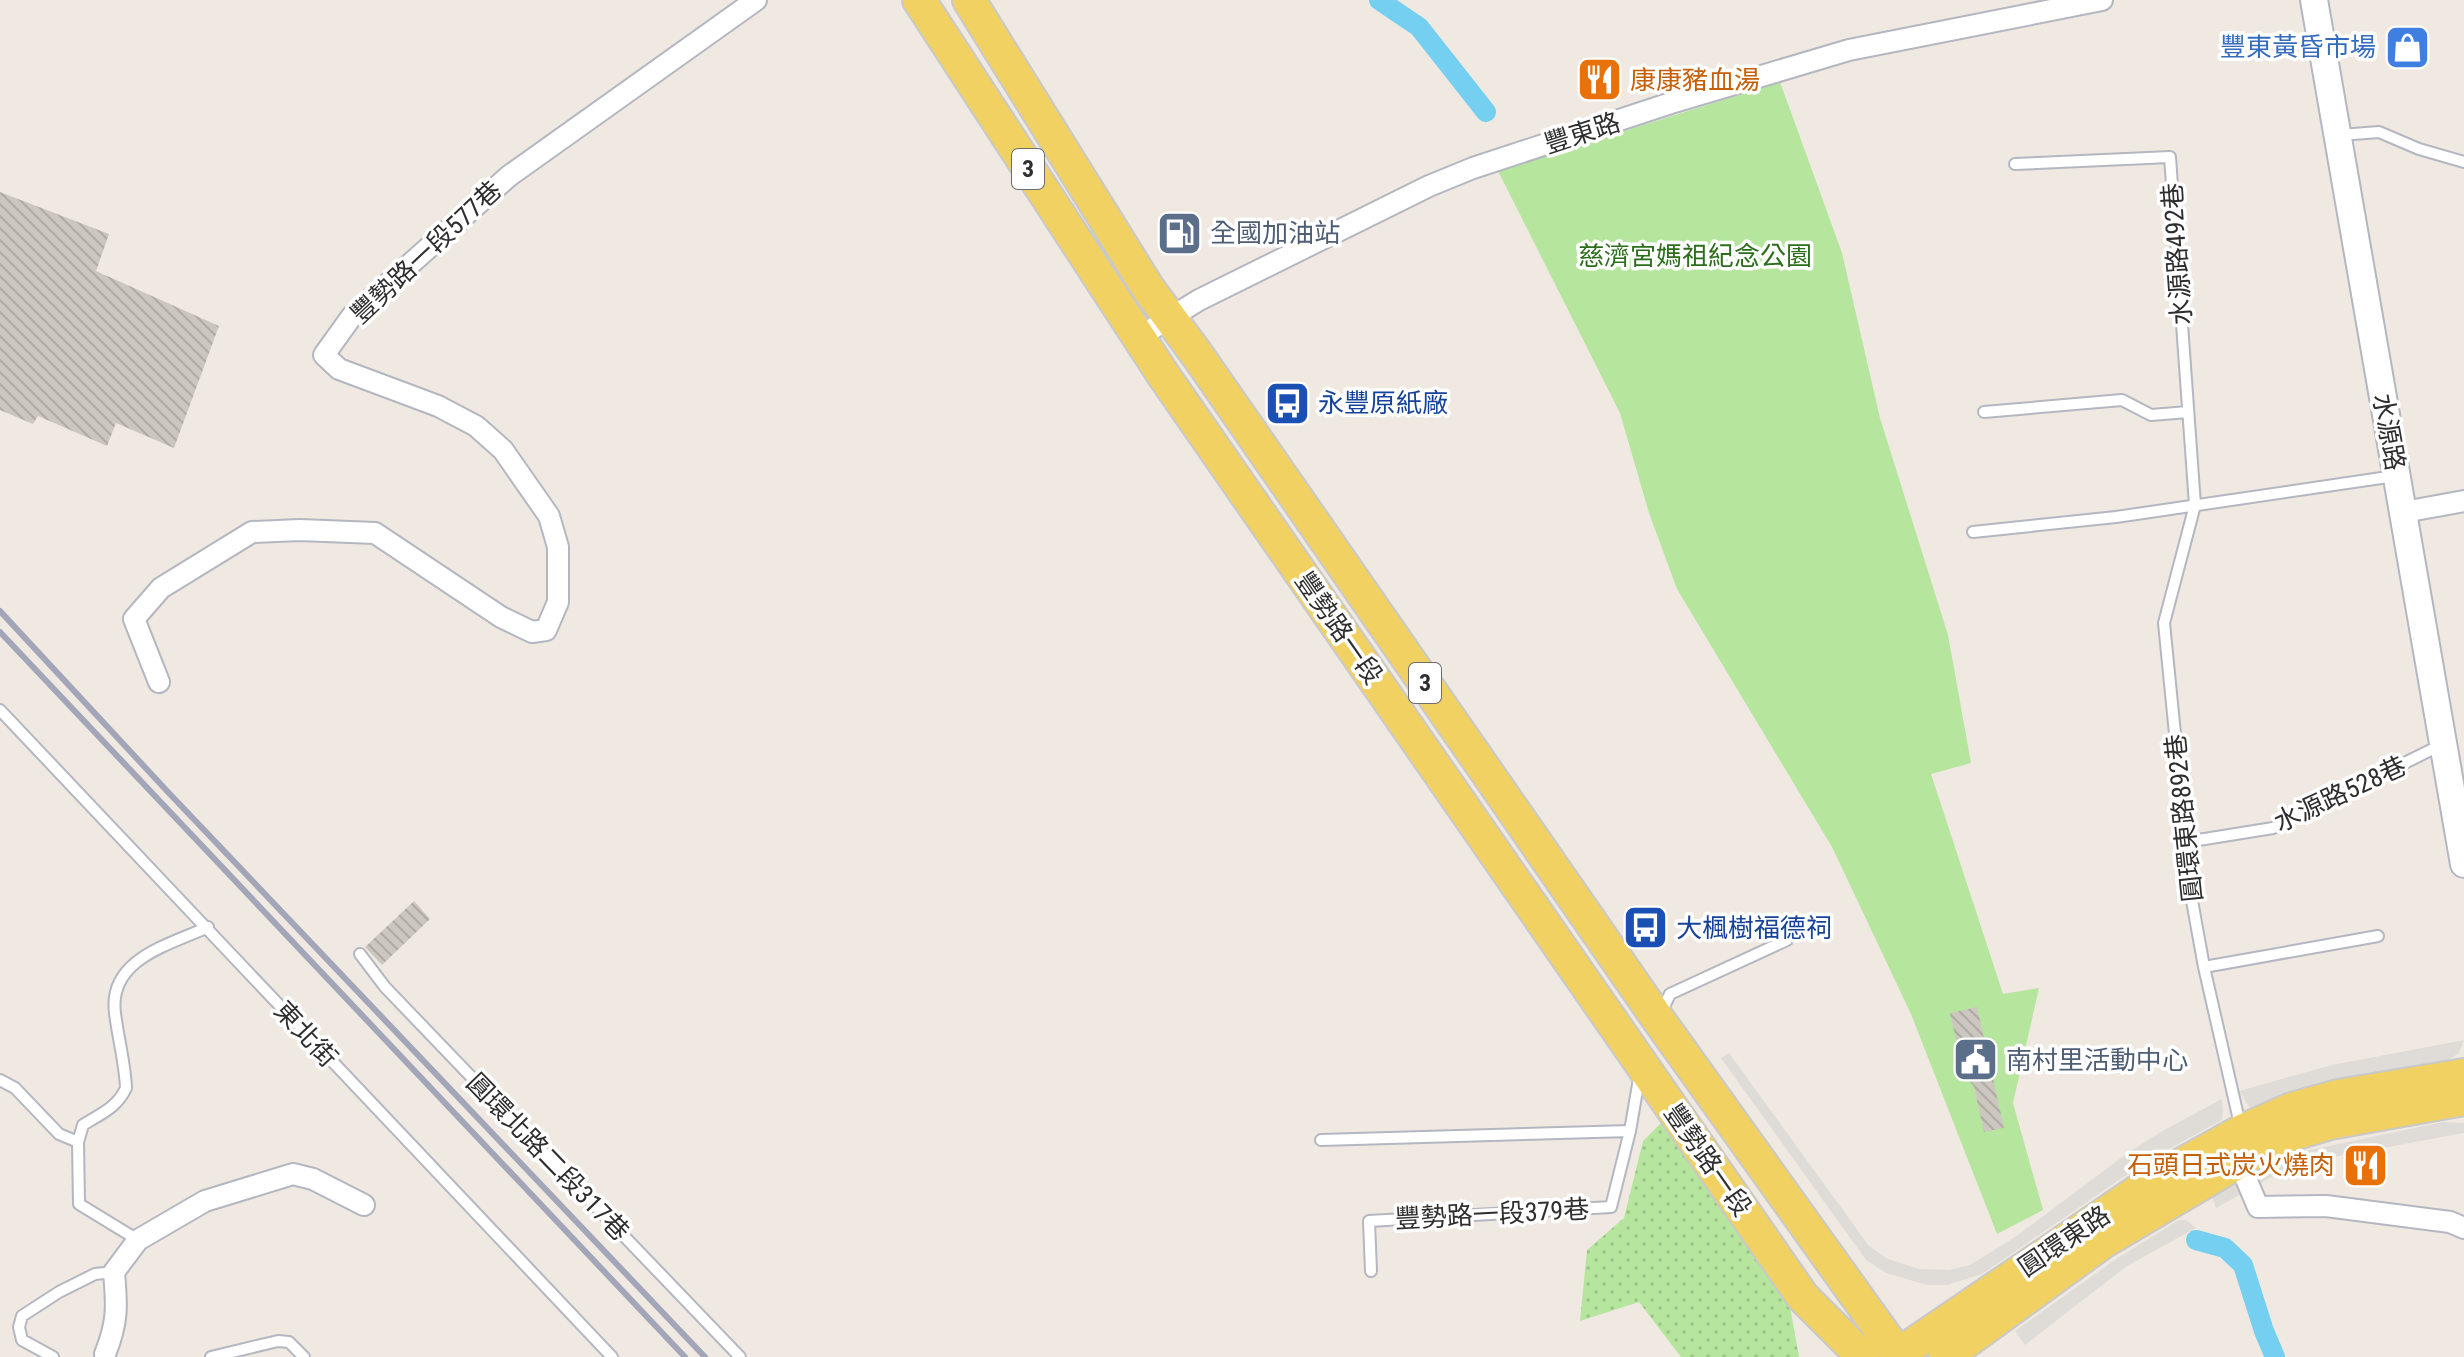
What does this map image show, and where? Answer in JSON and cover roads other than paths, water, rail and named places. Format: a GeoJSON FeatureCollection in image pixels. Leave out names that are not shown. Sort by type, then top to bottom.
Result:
{"type":"FeatureCollection","features":[{"type":"Feature","properties":{"kind":"main road","name":"豐勢路一段"},"geometry":{"type":"LineString","coordinates":[[919,0],[1139,337],[1644,1056],[1803,1297],[1863,1357]]}},
{"type":"Feature","properties":{"kind":"main road","name":"豐勢路一段"},"geometry":{"type":"LineString","coordinates":[[969,0],[1148,288],[1656,1026],[1898,1356]]}},
{"type":"Feature","properties":{"kind":"main road","name":"圓環東路"},"geometry":{"type":"LineString","coordinates":[[1945,1357],[2292,1109],[2338,1096],[2464,1075]]}},
{"type":"Feature","properties":{"kind":"main road","name":"圓環東路"},"geometry":{"type":"LineString","coordinates":[[1898,1356],[2147,1185],[2244,1143],[2277,1139],[2330,1123],[2464,1099]]}},
{"type":"Feature","properties":{"kind":"street","name":"豐勢路一段577巷"},"geometry":{"type":"LineString","coordinates":[[159,682],[134,619],[161,588],[252,532],[375,533],[501,617],[532,632],[546,630],[558,602],[558,547],[549,516],[503,450],[476,426],[438,406],[339,369],[324,355],[352,316],[509,176],[756,0]]}},
{"type":"Feature","properties":{"kind":"street","name":"豐東路"},"geometry":{"type":"LineString","coordinates":[[1139,337],[1170,317],[1429,186],[1473,168],[1671,103],[1849,50],[2102,0]]}},
{"type":"Feature","properties":{"kind":"street","name":"水源路"},"geometry":{"type":"LineString","coordinates":[[2314,0],[2464,864]]}},
{"type":"Feature","properties":{"kind":"street"},"geometry":{"type":"LineString","coordinates":[[2404,512],[2464,501]]}},
{"type":"Feature","properties":{"kind":"street"},"geometry":{"type":"LineString","coordinates":[[2244,1143],[2244,1174],[2258,1207],[2326,1206],[2450,1222],[2464,1228]]}},
{"type":"Feature","properties":{"kind":"street"},"geometry":{"type":"LineString","coordinates":[[106,1356],[115,1329],[117,1305],[114,1272],[138,1240],[205,1201],[293,1174],[313,1179],[364,1205]]}},
{"type":"Feature","properties":{"kind":"lane"},"geometry":{"type":"LineString","coordinates":[[2338,135],[2379,132],[2419,149],[2464,162]]}},
{"type":"Feature","properties":{"kind":"lane","name":"水源路492巷"},"geometry":{"type":"LineString","coordinates":[[2015,164],[2170,157],[2195,505]]}},
{"type":"Feature","properties":{"kind":"lane"},"geometry":{"type":"LineString","coordinates":[[1984,412],[2122,400],[2151,415],[2188,412]]}},
{"type":"Feature","properties":{"kind":"lane"},"geometry":{"type":"LineString","coordinates":[[1973,532],[2116,517],[2397,476]]}},
{"type":"Feature","properties":{"kind":"lane","name":"圓環東路892巷"},"geometry":{"type":"LineString","coordinates":[[2195,505],[2164,623],[2186,842],[2204,967],[2244,1143]]}},
{"type":"Feature","properties":{"kind":"lane","name":"東北街"},"geometry":{"type":"LineString","coordinates":[[0,710],[612,1357]]}},
{"type":"Feature","properties":{"kind":"lane","name":"水源路528巷"},"geometry":{"type":"LineString","coordinates":[[2186,842],[2273,828],[2443,744]]}},
{"type":"Feature","properties":{"kind":"lane"},"geometry":{"type":"LineString","coordinates":[[138,1240],[79,1204],[78,1142],[83,1125],[109,1110],[126,1088],[114,1010],[117,985],[122,975],[140,959],[208,927]]}},
{"type":"Feature","properties":{"kind":"lane"},"geometry":{"type":"LineString","coordinates":[[2204,967],[2378,936]]}},
{"type":"Feature","properties":{"kind":"lane"},"geometry":{"type":"LineString","coordinates":[[1656,1026],[1670,994],[1787,940]]}},
{"type":"Feature","properties":{"kind":"lane","name":"圓環北路二段317巷"},"geometry":{"type":"LineString","coordinates":[[360,954],[385,987],[740,1357]]}},
{"type":"Feature","properties":{"kind":"lane","name":"豐勢路一段379巷"},"geometry":{"type":"LineString","coordinates":[[1371,1271],[1369,1221],[1611,1207],[1644,1056]]}},
{"type":"Feature","properties":{"kind":"lane"},"geometry":{"type":"LineString","coordinates":[[0,1080],[15,1088],[59,1134],[78,1142]]}},
{"type":"Feature","properties":{"kind":"lane"},"geometry":{"type":"LineString","coordinates":[[1321,1140],[1630,1131]]}},
{"type":"Feature","properties":{"kind":"lane"},"geometry":{"type":"LineString","coordinates":[[53,1357],[22,1340],[19,1327],[22,1316],[95,1274],[114,1272]]}},
{"type":"Feature","properties":{"kind":"lane"},"geometry":{"type":"LineString","coordinates":[[211,1357],[278,1341],[289,1342],[304,1357]]}},
{"type":"Feature","properties":{"kind":"waterway"},"geometry":{"type":"LineString","coordinates":[[1379,0],[1419,27],[1486,112]]}},
{"type":"Feature","properties":{"kind":"waterway"},"geometry":{"type":"LineString","coordinates":[[2196,1240],[2225,1248],[2243,1265],[2275,1357]]}},
{"type":"Feature","properties":{"kind":"railway"},"geometry":{"type":"LineString","coordinates":[[0,611],[705,1357]]}},
{"type":"Feature","properties":{"kind":"railway"},"geometry":{"type":"LineString","coordinates":[[0,632],[685,1357]]}},
{"type":"Feature","properties":{"kind":"place","name":"豐東黃昏市場"},"geometry":{"type":"Point","coordinates":[2407,47]}},
{"type":"Feature","properties":{"kind":"place","name":"康康豬血湯"},"geometry":{"type":"Point","coordinates":[1599,80]}},
{"type":"Feature","properties":{"kind":"place","name":"全國加油站"},"geometry":{"type":"Point","coordinates":[1179,233]}},
{"type":"Feature","properties":{"kind":"place","name":"永豐原紙廠"},"geometry":{"type":"Point","coordinates":[1287,403]}},
{"type":"Feature","properties":{"kind":"place","name":"大楓樹福德祠"},"geometry":{"type":"Point","coordinates":[1645,928]}},
{"type":"Feature","properties":{"kind":"place","name":"南村里活動中心"},"geometry":{"type":"Point","coordinates":[1975,1060]}},
{"type":"Feature","properties":{"kind":"place","name":"石頭日式炭火燒肉"},"geometry":{"type":"Point","coordinates":[2366,1165]}},
{"type":"Feature","properties":{"kind":"park label","name":"慈濟宮媽祖紀念公園"},"geometry":{"type":"Point","coordinates":[1695,256]}}]}
